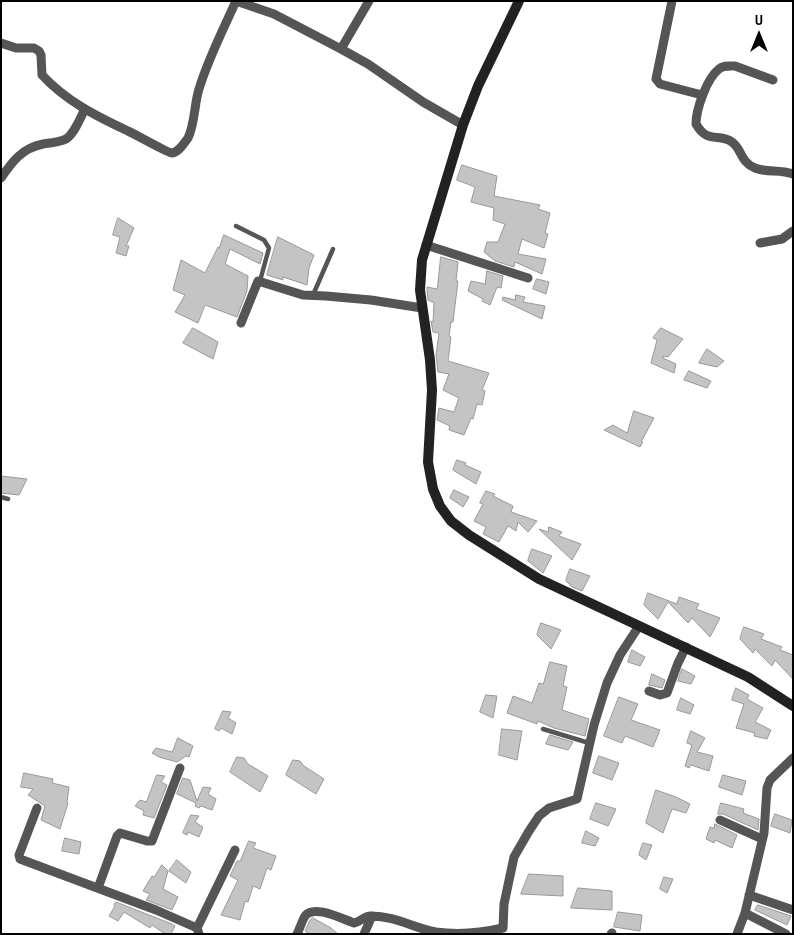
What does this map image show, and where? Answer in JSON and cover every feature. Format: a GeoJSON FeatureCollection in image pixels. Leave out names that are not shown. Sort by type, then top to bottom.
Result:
{"type":"FeatureCollection","features":[{"type":"Feature","properties":{"kind":"street"},"geometry":{"type":"LineString","coordinates":[[1,43],[16,48],[34,48],[39,51],[42,75],[56,90],[85,109],[150,142],[167,153],[175,152],[188,136],[203,77],[236,1],[274,14],[341,49],[368,64],[423,102],[462,125]]}},
{"type":"Feature","properties":{"kind":"street"},"geometry":{"type":"LineString","coordinates":[[341,49],[369,1]]}},
{"type":"Feature","properties":{"kind":"street"},"geometry":{"type":"LineString","coordinates":[[519,1],[478,86],[462,125],[426,245],[420,276],[432,390],[428,462],[433,489],[440,506],[451,521],[469,535],[539,579],[748,677],[793,706]]}},
{"type":"Feature","properties":{"kind":"street"},"geometry":{"type":"LineString","coordinates":[[672,1],[656,79],[660,84],[702,96]]}},
{"type":"Feature","properties":{"kind":"street"},"geometry":{"type":"LineString","coordinates":[[773,80],[734,66],[718,69],[702,96],[696,115],[696,124],[706,136],[729,140],[734,143],[746,163],[754,168],[793,174]]}},
{"type":"Feature","properties":{"kind":"street"},"geometry":{"type":"LineString","coordinates":[[1,178],[20,153],[36,145],[65,140],[71,135],[85,109]]}},
{"type":"Feature","properties":{"kind":"street"},"geometry":{"type":"LineString","coordinates":[[760,243],[782,239],[793,230]]}},
{"type":"Feature","properties":{"kind":"street"},"geometry":{"type":"LineString","coordinates":[[426,245],[528,278]]}},
{"type":"Feature","properties":{"kind":"street"},"geometry":{"type":"LineString","coordinates":[[240,323],[256,283],[260,281],[303,295],[371,300],[422,308]]}},
{"type":"Feature","properties":{"kind":"street"},"geometry":{"type":"LineString","coordinates":[[297,934],[306,914],[312,911],[321,911],[354,923],[366,916],[400,920],[435,932],[452,934],[503,931],[504,904],[514,857],[539,816],[549,808],[577,799],[589,743],[612,669],[639,626]]}},
{"type":"Feature","properties":{"kind":"street"},"geometry":{"type":"LineString","coordinates":[[649,691],[660,695],[667,693],[678,663],[686,648]]}},
{"type":"Feature","properties":{"kind":"street"},"geometry":{"type":"LineString","coordinates":[[737,934],[745,912],[762,839],[766,816],[767,788],[770,780],[793,758]]}},
{"type":"Feature","properties":{"kind":"street"},"geometry":{"type":"LineString","coordinates":[[98,888],[117,836],[120,833],[152,841],[180,768]]}},
{"type":"Feature","properties":{"kind":"street"},"geometry":{"type":"LineString","coordinates":[[37,808],[19,855],[20,859],[98,888],[198,931],[234,850]]}},
{"type":"Feature","properties":{"kind":"street"},"geometry":{"type":"LineString","coordinates":[[720,820],[762,839]]}},
{"type":"Feature","properties":{"kind":"street"},"geometry":{"type":"LineString","coordinates":[[749,895],[793,910]]}},
{"type":"Feature","properties":{"kind":"street"},"geometry":{"type":"LineString","coordinates":[[745,912],[786,934]]}},
{"type":"Feature","properties":{"kind":"street"},"geometry":{"type":"LineString","coordinates":[[364,934],[372,916]]}},
{"type":"Feature","properties":{"kind":"lane"},"geometry":{"type":"LineString","coordinates":[[236,226],[268,243],[269,248],[260,281]]}},
{"type":"Feature","properties":{"kind":"lane"},"geometry":{"type":"LineString","coordinates":[[313,295],[333,249]]}},
{"type":"Feature","properties":{"kind":"lane"},"geometry":{"type":"LineString","coordinates":[[1,498],[8,499]]}},
{"type":"Feature","properties":{"kind":"lane"},"geometry":{"type":"LineString","coordinates":[[543,728],[589,743]]}},
{"type":"Feature","properties":{"kind":"building"},"geometry":{"type":"Polygon","coordinates":[[[462,165],[497,176],[494,196],[540,205],[538,209],[550,213],[545,233],[548,234],[544,248],[522,239],[518,254],[546,259],[542,274],[515,262],[514,267],[495,261],[484,252],[487,242],[498,242],[505,224],[493,220],[494,208],[471,202],[475,187],[457,180],[462,165]]]}},
{"type":"Feature","properties":{"kind":"building"},"geometry":{"type":"Polygon","coordinates":[[[118,218],[134,228],[126,246],[129,246],[126,256],[116,253],[120,237],[113,235],[118,218]]]}},
{"type":"Feature","properties":{"kind":"building"},"geometry":{"type":"Polygon","coordinates":[[[224,235],[263,253],[260,264],[230,249],[225,264],[248,276],[247,291],[237,317],[205,305],[198,323],[175,312],[185,295],[173,290],[181,260],[205,273],[224,235]]]}},
{"type":"Feature","properties":{"kind":"building"},"geometry":{"type":"Polygon","coordinates":[[[278,237],[314,255],[309,268],[307,285],[283,277],[283,280],[267,275],[278,237]]]}},
{"type":"Feature","properties":{"kind":"building"},"geometry":{"type":"Polygon","coordinates":[[[441,257],[458,262],[456,281],[458,281],[453,322],[451,322],[449,336],[451,337],[448,361],[489,373],[482,390],[485,391],[482,405],[477,404],[473,419],[471,418],[464,435],[449,430],[450,426],[437,420],[439,408],[454,412],[459,398],[443,390],[449,374],[438,372],[436,355],[439,333],[433,332],[431,321],[433,322],[434,303],[428,300],[427,287],[437,289],[441,257]]]}},
{"type":"Feature","properties":{"kind":"building"},"geometry":{"type":"Polygon","coordinates":[[[487,271],[503,276],[501,288],[497,287],[490,305],[468,291],[471,281],[485,284],[487,271]]]}},
{"type":"Feature","properties":{"kind":"building"},"geometry":{"type":"Polygon","coordinates":[[[537,279],[549,282],[546,294],[533,289],[537,279]]]}},
{"type":"Feature","properties":{"kind":"building"},"geometry":{"type":"Polygon","coordinates":[[[516,295],[525,297],[523,302],[545,306],[542,319],[502,300],[503,297],[515,300],[516,295]]]}},
{"type":"Feature","properties":{"kind":"building"},"geometry":{"type":"Polygon","coordinates":[[[193,328],[218,342],[213,359],[183,343],[193,328]]]}},
{"type":"Feature","properties":{"kind":"building"},"geometry":{"type":"Polygon","coordinates":[[[661,328],[683,339],[668,357],[663,356],[663,358],[676,364],[674,373],[651,363],[657,340],[653,338],[661,328]]]}},
{"type":"Feature","properties":{"kind":"building"},"geometry":{"type":"Polygon","coordinates":[[[707,349],[724,361],[717,367],[699,363],[707,349]]]}},
{"type":"Feature","properties":{"kind":"building"},"geometry":{"type":"Polygon","coordinates":[[[689,371],[711,381],[707,388],[684,380],[689,371]]]}},
{"type":"Feature","properties":{"kind":"building"},"geometry":{"type":"Polygon","coordinates":[[[634,411],[654,418],[640,447],[604,430],[613,425],[627,433],[634,411]]]}},
{"type":"Feature","properties":{"kind":"building"},"geometry":{"type":"Polygon","coordinates":[[[457,460],[481,472],[476,484],[453,470],[457,460]]]}},
{"type":"Feature","properties":{"kind":"building"},"geometry":{"type":"Polygon","coordinates":[[[1,476],[27,479],[19,495],[1,493],[1,476]]]}},
{"type":"Feature","properties":{"kind":"building"},"geometry":{"type":"Polygon","coordinates":[[[454,490],[469,497],[463,507],[450,498],[454,490]]]}},
{"type":"Feature","properties":{"kind":"building"},"geometry":{"type":"Polygon","coordinates":[[[486,491],[495,494],[493,496],[513,506],[511,512],[537,521],[528,532],[518,522],[516,531],[508,526],[499,542],[483,534],[486,527],[474,521],[483,504],[480,503],[486,491]]]}},
{"type":"Feature","properties":{"kind":"building"},"geometry":{"type":"Polygon","coordinates":[[[549,527],[562,532],[559,536],[581,544],[572,560],[539,529],[548,532],[549,527]]]}},
{"type":"Feature","properties":{"kind":"building"},"geometry":{"type":"Polygon","coordinates":[[[532,549],[552,556],[543,573],[528,561],[532,549]]]}},
{"type":"Feature","properties":{"kind":"building"},"geometry":{"type":"Polygon","coordinates":[[[570,569],[590,576],[582,591],[572,587],[566,581],[570,569]]]}},
{"type":"Feature","properties":{"kind":"building"},"geometry":{"type":"Polygon","coordinates":[[[648,593],[677,604],[679,597],[699,604],[696,609],[720,618],[710,637],[692,618],[688,623],[668,602],[658,619],[644,605],[648,593]]]}},
{"type":"Feature","properties":{"kind":"building"},"geometry":{"type":"Polygon","coordinates":[[[541,623],[561,630],[551,649],[537,635],[541,623]]]}},
{"type":"Feature","properties":{"kind":"building"},"geometry":{"type":"Polygon","coordinates":[[[744,627],[764,634],[761,639],[782,647],[780,650],[793,655],[793,679],[775,660],[772,666],[755,649],[753,653],[740,639],[744,627]]]}},
{"type":"Feature","properties":{"kind":"building"},"geometry":{"type":"Polygon","coordinates":[[[632,650],[645,657],[640,666],[628,662],[632,650]]]}},
{"type":"Feature","properties":{"kind":"building"},"geometry":{"type":"Polygon","coordinates":[[[550,662],[567,666],[563,686],[567,687],[562,710],[589,719],[585,736],[554,728],[538,721],[537,724],[507,713],[513,696],[532,703],[539,683],[543,684],[550,662]]]}},
{"type":"Feature","properties":{"kind":"building"},"geometry":{"type":"Polygon","coordinates":[[[682,669],[695,676],[691,684],[678,681],[682,669]]]}},
{"type":"Feature","properties":{"kind":"building"},"geometry":{"type":"Polygon","coordinates":[[[652,674],[665,680],[662,688],[649,685],[652,674]]]}},
{"type":"Feature","properties":{"kind":"building"},"geometry":{"type":"Polygon","coordinates":[[[736,688],[749,695],[747,699],[763,708],[755,722],[771,730],[767,739],[754,736],[755,733],[736,728],[744,704],[732,700],[736,688]]]}},
{"type":"Feature","properties":{"kind":"building"},"geometry":{"type":"Polygon","coordinates":[[[486,695],[497,696],[493,718],[480,712],[486,695]]]}},
{"type":"Feature","properties":{"kind":"building"},"geometry":{"type":"Polygon","coordinates":[[[619,697],[638,704],[631,720],[660,730],[653,747],[625,736],[622,743],[604,736],[619,697]]]}},
{"type":"Feature","properties":{"kind":"building"},"geometry":{"type":"Polygon","coordinates":[[[681,698],[694,705],[690,714],[677,710],[681,698]]]}},
{"type":"Feature","properties":{"kind":"building"},"geometry":{"type":"Polygon","coordinates":[[[223,711],[231,712],[228,718],[236,723],[232,734],[221,728],[219,731],[215,729],[223,711]]]}},
{"type":"Feature","properties":{"kind":"building"},"geometry":{"type":"Polygon","coordinates":[[[502,729],[522,731],[517,760],[499,755],[502,729]]]}},
{"type":"Feature","properties":{"kind":"building"},"geometry":{"type":"Polygon","coordinates":[[[691,731],[705,738],[697,752],[713,756],[709,771],[691,765],[689,768],[685,766],[692,745],[687,743],[691,731]]]}},
{"type":"Feature","properties":{"kind":"building"},"geometry":{"type":"Polygon","coordinates":[[[550,735],[573,742],[568,750],[546,744],[550,735]]]}},
{"type":"Feature","properties":{"kind":"building"},"geometry":{"type":"Polygon","coordinates":[[[178,738],[193,746],[189,757],[186,756],[177,762],[152,753],[156,748],[172,752],[178,738]]]}},
{"type":"Feature","properties":{"kind":"building"},"geometry":{"type":"Polygon","coordinates":[[[599,756],[619,763],[612,780],[593,773],[599,756]]]}},
{"type":"Feature","properties":{"kind":"building"},"geometry":{"type":"Polygon","coordinates":[[[237,757],[244,758],[248,764],[268,776],[260,792],[230,772],[237,757]]]}},
{"type":"Feature","properties":{"kind":"building"},"geometry":{"type":"Polygon","coordinates":[[[293,760],[300,761],[304,766],[324,779],[316,794],[286,775],[293,760]]]}},
{"type":"Feature","properties":{"kind":"building"},"geometry":{"type":"Polygon","coordinates":[[[24,773],[53,779],[52,783],[69,787],[68,803],[60,829],[41,820],[45,806],[28,795],[33,789],[21,787],[24,773]]]}},
{"type":"Feature","properties":{"kind":"building"},"geometry":{"type":"Polygon","coordinates":[[[157,775],[165,776],[161,782],[167,785],[154,818],[143,815],[144,811],[135,806],[140,800],[146,802],[157,775]]]}},
{"type":"Feature","properties":{"kind":"building"},"geometry":{"type":"Polygon","coordinates":[[[723,775],[746,781],[742,795],[719,787],[723,775]]]}},
{"type":"Feature","properties":{"kind":"building"},"geometry":{"type":"Polygon","coordinates":[[[183,778],[190,780],[197,801],[203,787],[211,788],[208,794],[216,799],[212,810],[201,806],[199,808],[195,806],[196,803],[177,794],[183,778]]]}},
{"type":"Feature","properties":{"kind":"building"},"geometry":{"type":"Polygon","coordinates":[[[656,790],[690,804],[686,813],[672,809],[663,833],[646,823],[656,790]]]}},
{"type":"Feature","properties":{"kind":"building"},"geometry":{"type":"Polygon","coordinates":[[[596,803],[616,809],[608,826],[590,819],[596,803]]]}},
{"type":"Feature","properties":{"kind":"building"},"geometry":{"type":"Polygon","coordinates":[[[721,803],[744,809],[743,813],[759,819],[758,830],[723,814],[718,814],[721,803]]]}},
{"type":"Feature","properties":{"kind":"building"},"geometry":{"type":"Polygon","coordinates":[[[775,814],[792,820],[790,833],[771,826],[775,814]]]}},
{"type":"Feature","properties":{"kind":"building"},"geometry":{"type":"Polygon","coordinates":[[[191,815],[199,816],[195,822],[203,827],[199,837],[188,832],[187,835],[183,833],[191,815]]]}},
{"type":"Feature","properties":{"kind":"building"},"geometry":{"type":"Polygon","coordinates":[[[715,824],[737,835],[732,848],[715,840],[714,843],[706,839],[710,827],[714,828],[715,824]]]}},
{"type":"Feature","properties":{"kind":"building"},"geometry":{"type":"Polygon","coordinates":[[[586,831],[599,838],[595,846],[582,843],[586,831]]]}},
{"type":"Feature","properties":{"kind":"building"},"geometry":{"type":"Polygon","coordinates":[[[65,838],[81,842],[79,854],[62,851],[65,838]]]}},
{"type":"Feature","properties":{"kind":"building"},"geometry":{"type":"Polygon","coordinates":[[[249,841],[256,843],[253,848],[276,856],[271,870],[267,868],[260,889],[253,886],[248,902],[245,901],[240,920],[221,915],[238,880],[230,876],[237,861],[240,861],[249,841]]]}},
{"type":"Feature","properties":{"kind":"building"},"geometry":{"type":"Polygon","coordinates":[[[643,843],[652,845],[646,860],[639,855],[643,843]]]}},
{"type":"Feature","properties":{"kind":"building"},"geometry":{"type":"Polygon","coordinates":[[[177,860],[191,872],[186,883],[169,871],[177,860]]]}},
{"type":"Feature","properties":{"kind":"building"},"geometry":{"type":"Polygon","coordinates":[[[162,865],[168,871],[163,889],[178,897],[172,910],[146,900],[150,894],[143,891],[152,876],[154,877],[162,865]]]}},
{"type":"Feature","properties":{"kind":"building"},"geometry":{"type":"Polygon","coordinates":[[[529,874],[563,876],[563,896],[521,894],[529,874]]]}},
{"type":"Feature","properties":{"kind":"building"},"geometry":{"type":"Polygon","coordinates":[[[664,877],[673,879],[667,893],[660,889],[664,877]]]}},
{"type":"Feature","properties":{"kind":"building"},"geometry":{"type":"Polygon","coordinates":[[[578,888],[612,891],[612,910],[571,908],[578,888]]]}},
{"type":"Feature","properties":{"kind":"building"},"geometry":{"type":"Polygon","coordinates":[[[116,902],[175,926],[171,934],[165,934],[152,925],[150,928],[124,912],[118,921],[109,916],[116,902]]]}},
{"type":"Feature","properties":{"kind":"building"},"geometry":{"type":"Polygon","coordinates":[[[758,905],[791,916],[787,925],[755,910],[758,905]]]}},
{"type":"Feature","properties":{"kind":"building"},"geometry":{"type":"Polygon","coordinates":[[[618,912],[642,915],[640,931],[614,927],[618,912]]]}},
{"type":"Feature","properties":{"kind":"building"},"geometry":{"type":"Polygon","coordinates":[[[313,918],[338,934],[310,934],[305,931],[310,920],[313,918]]]}}]}
